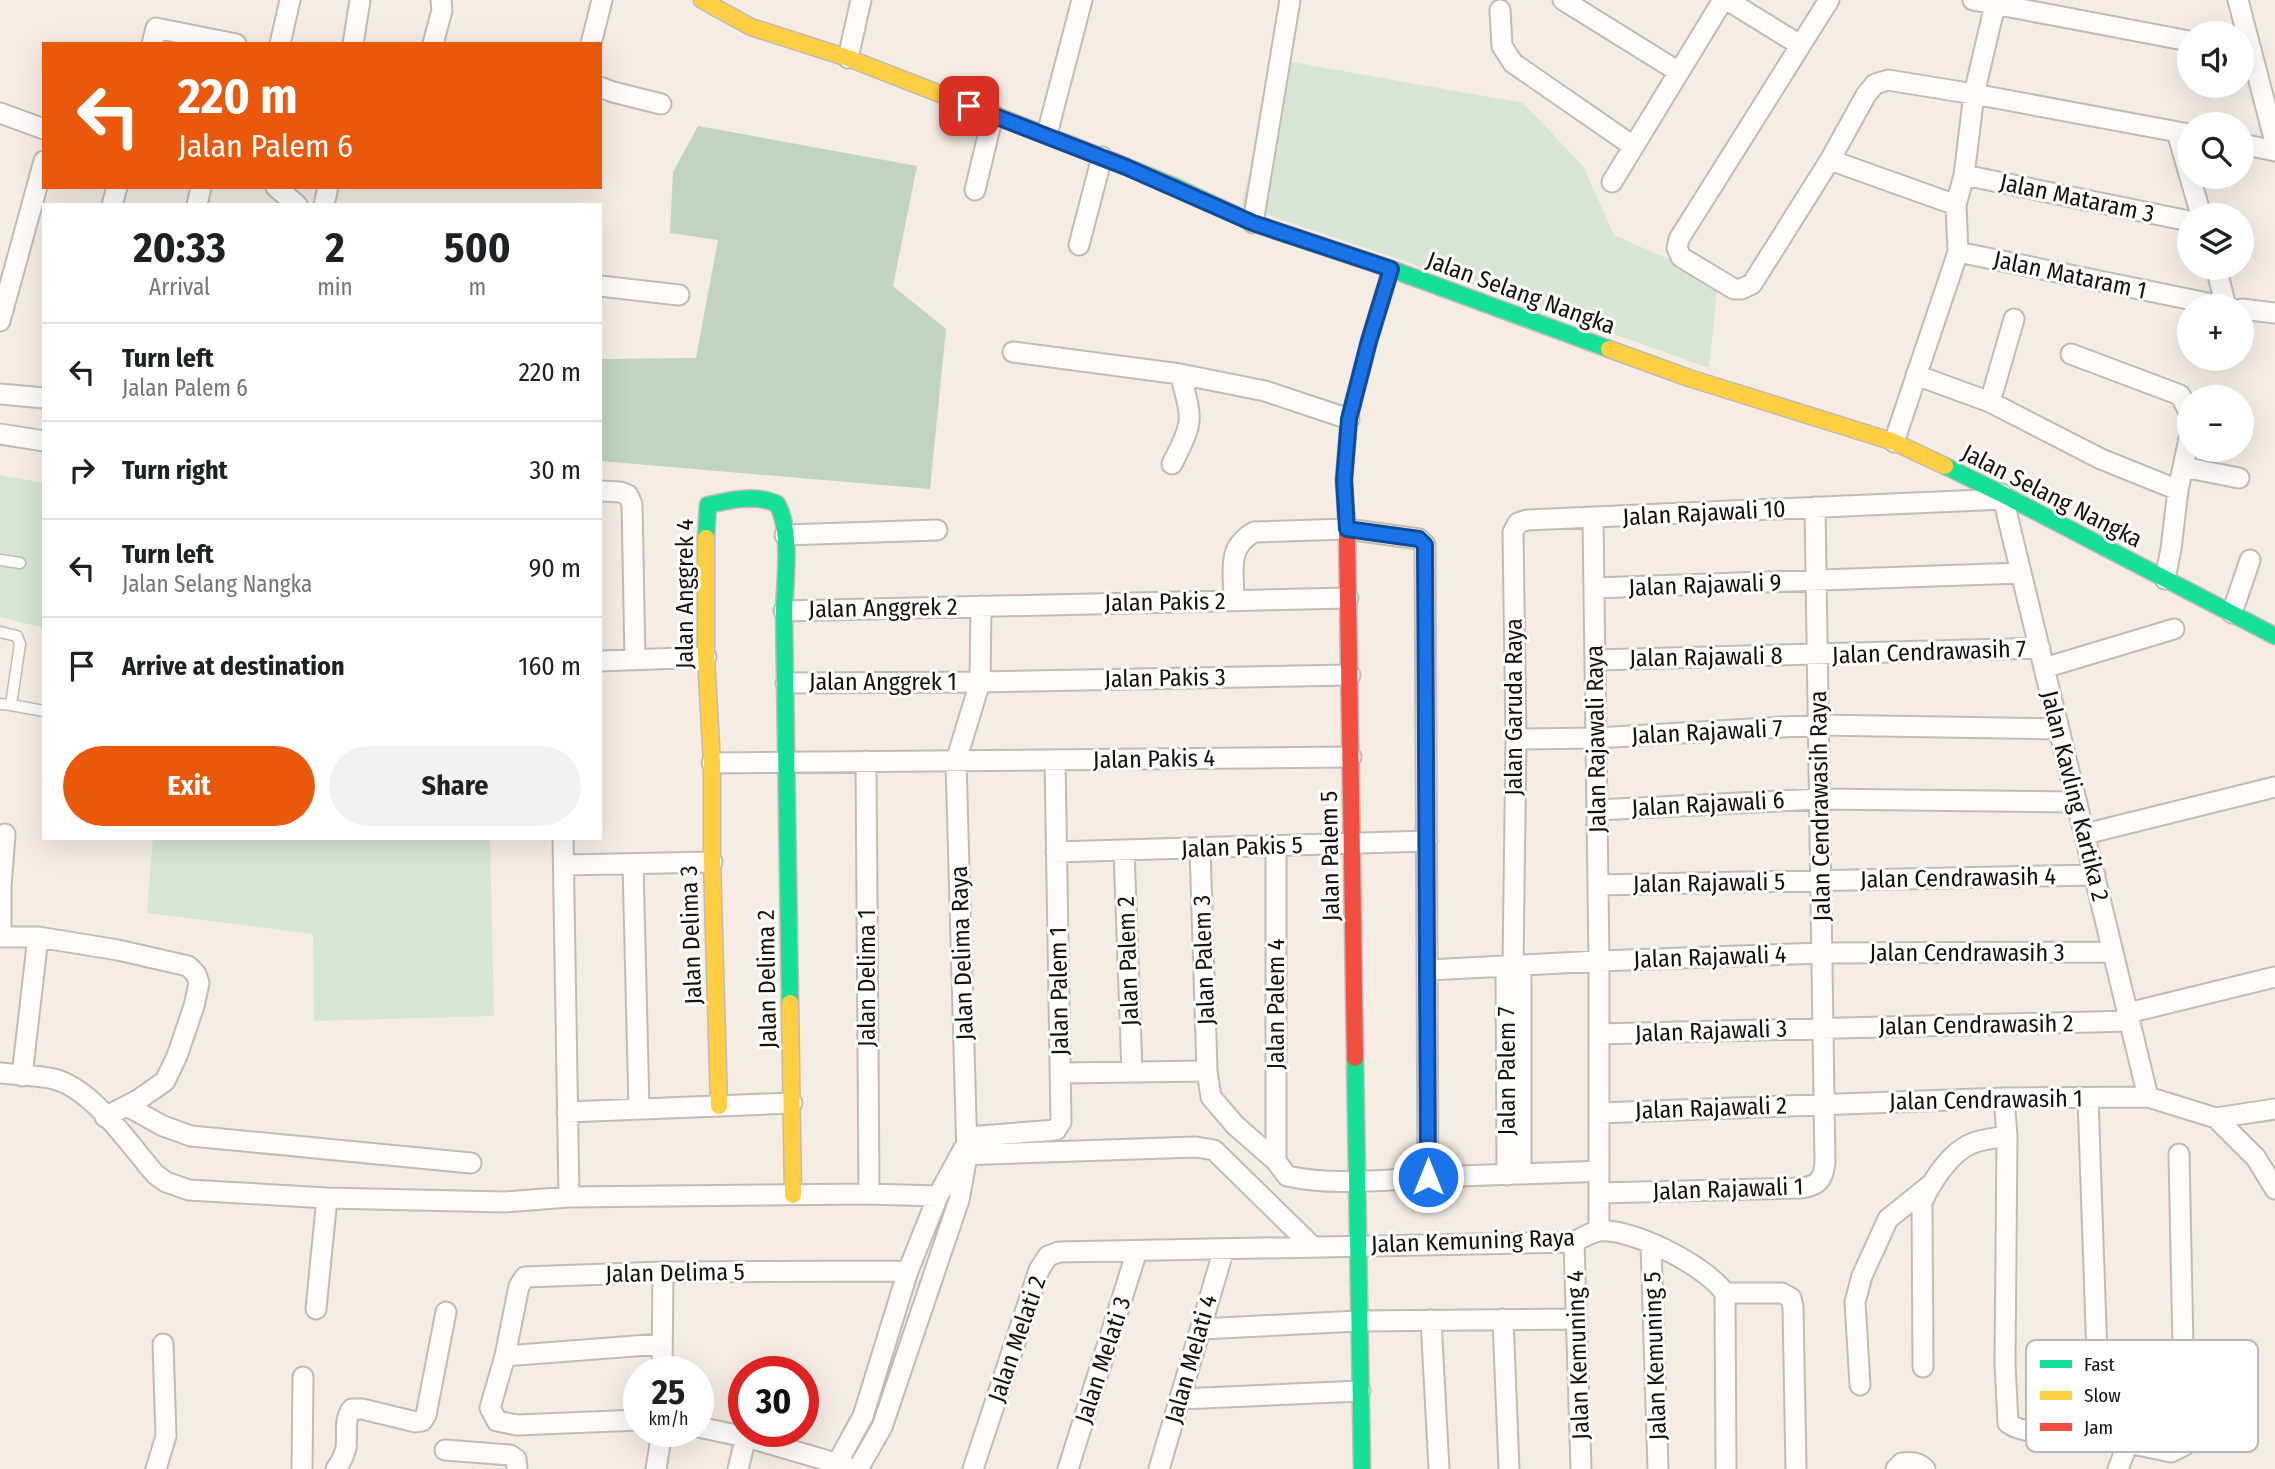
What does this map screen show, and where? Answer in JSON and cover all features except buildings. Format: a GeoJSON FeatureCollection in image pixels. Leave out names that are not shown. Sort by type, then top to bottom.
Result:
{"type":"FeatureCollection","features":[{"type":"Feature","properties":{"kind":"street"},"geometry":{"type":"LineString","coordinates":[[280,42],[290,0]]}},
{"type":"Feature","properties":{"kind":"street"},"geometry":{"type":"LineString","coordinates":[[353,42],[360,0]]}},
{"type":"Feature","properties":{"kind":"street"},"geometry":{"type":"LineString","coordinates":[[434,42],[442,10],[441,0]]}},
{"type":"Feature","properties":{"kind":"street"},"geometry":{"type":"LineString","coordinates":[[592,42],[602,0]]}},
{"type":"Feature","properties":{"kind":"street","name":"Jalan Selang Nangka"},"geometry":{"type":"LineString","coordinates":[[702,0],[751,27],[848,58],[1046,134],[1176,187],[1253,223],[1391,269],[1689,378],[1894,442],[2275,636]]}},
{"type":"Feature","properties":{"kind":"street"},"geometry":{"type":"LineString","coordinates":[[848,58],[861,0]]}},
{"type":"Feature","properties":{"kind":"street"},"geometry":{"type":"LineString","coordinates":[[1046,134],[1082,0]]}},
{"type":"Feature","properties":{"kind":"street"},"geometry":{"type":"LineString","coordinates":[[1253,223],[1290,0]]}},
{"type":"Feature","properties":{"kind":"street"},"geometry":{"type":"LineString","coordinates":[[1563,0],[1679,72]]}},
{"type":"Feature","properties":{"kind":"street"},"geometry":{"type":"LineString","coordinates":[[1612,182],[1725,0],[1800,45]]}},
{"type":"Feature","properties":{"kind":"street"},"geometry":{"type":"LineString","coordinates":[[1829,0],[1679,239],[1681,257],[1734,289],[1752,284],[1875,83],[1888,80],[1975,94],[2177,132]]}},
{"type":"Feature","properties":{"kind":"street"},"geometry":{"type":"LineString","coordinates":[[1973,0],[2177,39]]}},
{"type":"Feature","properties":{"kind":"street"},"geometry":{"type":"LineString","coordinates":[[2238,0],[2242,21]]}},
{"type":"Feature","properties":{"kind":"street"},"geometry":{"type":"LineString","coordinates":[[1499,3],[1502,46],[1513,63],[1633,146]]}},
{"type":"Feature","properties":{"kind":"street"},"geometry":{"type":"LineString","coordinates":[[1894,442],[1958,252],[1956,205],[1964,175],[1975,94],[1995,5]]}},
{"type":"Feature","properties":{"kind":"street"},"geometry":{"type":"LineString","coordinates":[[152,42],[156,27],[227,42]]}},
{"type":"Feature","properties":{"kind":"street"},"geometry":{"type":"LineString","coordinates":[[2254,74],[2275,142]]}},
{"type":"Feature","properties":{"kind":"street"},"geometry":{"type":"LineString","coordinates":[[602,88],[661,104]]}},
{"type":"Feature","properties":{"kind":"street"},"geometry":{"type":"LineString","coordinates":[[0,113],[42,128]]}},
{"type":"Feature","properties":{"kind":"street"},"geometry":{"type":"LineString","coordinates":[[975,190],[993,115]]}},
{"type":"Feature","properties":{"kind":"street"},"geometry":{"type":"LineString","coordinates":[[2254,147],[2275,151]]}},
{"type":"Feature","properties":{"kind":"street"},"geometry":{"type":"LineString","coordinates":[[1079,245],[1102,157]]}},
{"type":"Feature","properties":{"kind":"street"},"geometry":{"type":"LineString","coordinates":[[1830,160],[1956,205]]}},
{"type":"Feature","properties":{"kind":"street"},"geometry":{"type":"LineString","coordinates":[[0,321],[42,168]]}},
{"type":"Feature","properties":{"kind":"street","name":"Jalan Mataram 3"},"geometry":{"type":"LineString","coordinates":[[1964,175],[2177,219]]}},
{"type":"Feature","properties":{"kind":"street"},"geometry":{"type":"LineString","coordinates":[[278,189],[295,203]]}},
{"type":"Feature","properties":{"kind":"street","name":"Jalan Mataram 1"},"geometry":{"type":"LineString","coordinates":[[1958,252],[2177,296]]}},
{"type":"Feature","properties":{"kind":"street","name":"Jalan Palem 5"},"geometry":{"type":"LineString","coordinates":[[1357,1246],[1353,844],[1344,480],[1349,419],[1391,269]]}},
{"type":"Feature","properties":{"kind":"street"},"geometry":{"type":"LineString","coordinates":[[602,286],[679,295]]}},
{"type":"Feature","properties":{"kind":"street"},"geometry":{"type":"LineString","coordinates":[[2254,310],[2275,313]]}},
{"type":"Feature","properties":{"kind":"street"},"geometry":{"type":"LineString","coordinates":[[1990,402],[2014,319]]}},
{"type":"Feature","properties":{"kind":"street"},"geometry":{"type":"LineString","coordinates":[[1013,352],[1180,374],[1265,391],[1349,419]]}},
{"type":"Feature","properties":{"kind":"street"},"geometry":{"type":"LineString","coordinates":[[2071,354],[2177,393]]}},
{"type":"Feature","properties":{"kind":"street"},"geometry":{"type":"LineString","coordinates":[[1172,464],[1191,421],[1180,374]]}},
{"type":"Feature","properties":{"kind":"street"},"geometry":{"type":"LineString","coordinates":[[1916,375],[1990,402],[2101,459],[2178,490]]}},
{"type":"Feature","properties":{"kind":"street"},"geometry":{"type":"LineString","coordinates":[[0,394],[42,398]]}},
{"type":"Feature","properties":{"kind":"street"},"geometry":{"type":"LineString","coordinates":[[0,434],[42,440]]}},
{"type":"Feature","properties":{"kind":"street"},"geometry":{"type":"LineString","coordinates":[[2165,579],[2184,462]]}},
{"type":"Feature","properties":{"kind":"street"},"geometry":{"type":"LineString","coordinates":[[2183,467],[2239,478]]}},
{"type":"Feature","properties":{"kind":"street"},"geometry":{"type":"LineString","coordinates":[[602,491],[628,495],[632,504],[635,660]]}},
{"type":"Feature","properties":{"kind":"street","name":"Jalan Rajawali 10"},"geometry":{"type":"LineString","coordinates":[[1593,518],[2003,496]]}},
{"type":"Feature","properties":{"kind":"street","name":"Jalan Kavling Kartika 2"},"geometry":{"type":"LineString","coordinates":[[2003,496],[2148,1097]]}},
{"type":"Feature","properties":{"kind":"street","name":"Jalan Anggrek 4"},"geometry":{"type":"LineString","coordinates":[[712,763],[706,657],[706,515],[708,505],[728,500],[776,502],[783,510],[787,762]]}},
{"type":"Feature","properties":{"kind":"street","name":"Jalan Cendrawasih Raya"},"geometry":{"type":"LineString","coordinates":[[1815,507],[1824,1104]]}},
{"type":"Feature","properties":{"kind":"street","name":"Jalan Rajawali Raya"},"geometry":{"type":"LineString","coordinates":[[1593,518],[1599,961],[1599,1231]]}},
{"type":"Feature","properties":{"kind":"street","name":"Jalan Garuda Raya"},"geometry":{"type":"LineString","coordinates":[[1514,967],[1516,739],[1513,532],[1518,523],[1527,520],[1593,518]]}},
{"type":"Feature","properties":{"kind":"street"},"geometry":{"type":"LineString","coordinates":[[1234,600],[1234,551],[1241,539],[1254,531],[1347,529],[1419,539],[1425,545],[1428,1177]]}},
{"type":"Feature","properties":{"kind":"street"},"geometry":{"type":"LineString","coordinates":[[785,535],[937,530]]}},
{"type":"Feature","properties":{"kind":"street"},"geometry":{"type":"LineString","coordinates":[[2232,613],[2250,561]]}},
{"type":"Feature","properties":{"kind":"street","name":"Jalan Rajawali 9"},"geometry":{"type":"LineString","coordinates":[[1594,588],[2021,573]]}},
{"type":"Feature","properties":{"kind":"street","name":"Jalan Pakis 2"},"geometry":{"type":"LineString","coordinates":[[981,606],[1348,598]]}},
{"type":"Feature","properties":{"kind":"street","name":"Jalan Anggrek 2"},"geometry":{"type":"LineString","coordinates":[[784,611],[981,606]]}},
{"type":"Feature","properties":{"kind":"street","name":"Jalan Delima Raya"},"geometry":{"type":"LineString","coordinates":[[858,1469],[882,1427],[959,1200],[965,1148],[956,761],[980,682],[981,606]]}},
{"type":"Feature","properties":{"kind":"street"},"geometry":{"type":"LineString","coordinates":[[2044,668],[2174,629]]}},
{"type":"Feature","properties":{"kind":"street","name":"Jalan Cendrawasih 7"},"geometry":{"type":"LineString","coordinates":[[1817,655],[2040,648]]}},
{"type":"Feature","properties":{"kind":"street","name":"Jalan Rajawali 8"},"geometry":{"type":"LineString","coordinates":[[1595,660],[1817,655]]}},
{"type":"Feature","properties":{"kind":"street"},"geometry":{"type":"LineString","coordinates":[[602,661],[706,657]]}},
{"type":"Feature","properties":{"kind":"street","name":"Jalan Pakis 3"},"geometry":{"type":"LineString","coordinates":[[980,682],[1350,675]]}},
{"type":"Feature","properties":{"kind":"street","name":"Jalan Anggrek 1"},"geometry":{"type":"LineString","coordinates":[[786,683],[980,682]]}},
{"type":"Feature","properties":{"kind":"street","name":"Jalan Rajawali 7"},"geometry":{"type":"LineString","coordinates":[[1516,739],[1596,738],[1818,725],[2059,730]]}},
{"type":"Feature","properties":{"kind":"street","name":"Jalan Pakis 4"},"geometry":{"type":"LineString","coordinates":[[712,763],[1351,757]]}},
{"type":"Feature","properties":{"kind":"street","name":"Jalan Delima 1"},"geometry":{"type":"LineString","coordinates":[[866,761],[869,1194]]}},
{"type":"Feature","properties":{"kind":"street","name":"Jalan Palem 1"},"geometry":{"type":"LineString","coordinates":[[965,1148],[1056,1130],[1061,1122],[1055,761]]}},
{"type":"Feature","properties":{"kind":"street","name":"Jalan Delima 2"},"geometry":{"type":"LineString","coordinates":[[787,762],[793,1195]]}},
{"type":"Feature","properties":{"kind":"street","name":"Jalan Delima 3"},"geometry":{"type":"LineString","coordinates":[[712,763],[719,1106]]}},
{"type":"Feature","properties":{"kind":"street"},"geometry":{"type":"LineString","coordinates":[[2085,834],[2275,787]]}},
{"type":"Feature","properties":{"kind":"street","name":"Jalan Rajawali 6"},"geometry":{"type":"LineString","coordinates":[[1597,810],[1819,799],[2077,802]]}},
{"type":"Feature","properties":{"kind":"street"},"geometry":{"type":"LineString","coordinates":[[5,835],[0,937],[38,937],[118,950],[188,966],[197,974],[199,983],[194,1006],[177,1056],[164,1081],[105,1117]]}},
{"type":"Feature","properties":{"kind":"street"},"geometry":{"type":"LineString","coordinates":[[563,840],[569,1197]]}},
{"type":"Feature","properties":{"kind":"street","name":"Jalan Pakis 5"},"geometry":{"type":"LineString","coordinates":[[1056,852],[1427,841]]}},
{"type":"Feature","properties":{"kind":"street","name":"Jalan Palem 4"},"geometry":{"type":"LineString","coordinates":[[1276,846],[1276,1161]]}},
{"type":"Feature","properties":{"kind":"street","name":"Jalan Palem 3"},"geometry":{"type":"LineString","coordinates":[[1200,848],[1210,1097],[1235,1125],[1276,1161],[1287,1176],[1305,1180],[1358,1182],[1599,1171]]}},
{"type":"Feature","properties":{"kind":"street","name":"Jalan Palem 2"},"geometry":{"type":"LineString","coordinates":[[1124,850],[1132,1072]]}},
{"type":"Feature","properties":{"kind":"street"},"geometry":{"type":"LineString","coordinates":[[564,865],[712,862]]}},
{"type":"Feature","properties":{"kind":"street"},"geometry":{"type":"LineString","coordinates":[[633,863],[639,1109]]}},
{"type":"Feature","properties":{"kind":"street","name":"Jalan Cendrawasih 4"},"geometry":{"type":"LineString","coordinates":[[1821,880],[2095,875]]}},
{"type":"Feature","properties":{"kind":"street","name":"Jalan Rajawali 5"},"geometry":{"type":"LineString","coordinates":[[1598,885],[1821,880]]}},
{"type":"Feature","properties":{"kind":"street"},"geometry":{"type":"LineString","coordinates":[[22,1076],[38,937]]}},
{"type":"Feature","properties":{"kind":"street","name":"Jalan Cendrawasih 3"},"geometry":{"type":"LineString","coordinates":[[1822,953],[2113,951]]}},
{"type":"Feature","properties":{"kind":"street","name":"Jalan Rajawali 4"},"geometry":{"type":"LineString","coordinates":[[1429,970],[1822,953]]}},
{"type":"Feature","properties":{"kind":"street","name":"Jalan Palem 7"},"geometry":{"type":"LineString","coordinates":[[1514,967],[1514,1175]]}},
{"type":"Feature","properties":{"kind":"street","name":"Jalan Cendrawasih 2"},"geometry":{"type":"LineString","coordinates":[[1823,1028],[2129,1017],[2275,977]]}},
{"type":"Feature","properties":{"kind":"street","name":"Jalan Rajawali 3"},"geometry":{"type":"LineString","coordinates":[[1599,1034],[1823,1028]]}},
{"type":"Feature","properties":{"kind":"street"},"geometry":{"type":"LineString","coordinates":[[1061,1073],[1207,1071]]}},
{"type":"Feature","properties":{"kind":"street"},"geometry":{"type":"LineString","coordinates":[[0,1073],[54,1079],[75,1089],[92,1103],[155,1174],[166,1182],[189,1191],[327,1198],[505,1202],[569,1197],[869,1194],[938,1196]]}},
{"type":"Feature","properties":{"kind":"street","name":"Jalan Cendrawasih 1"},"geometry":{"type":"LineString","coordinates":[[1824,1104],[2004,1098],[2148,1097],[2216,1118]]}},
{"type":"Feature","properties":{"kind":"street"},"geometry":{"type":"LineString","coordinates":[[2004,1098],[2007,1136],[2005,1364],[2008,1423],[2015,1429],[2026,1430]]}},
{"type":"Feature","properties":{"kind":"street"},"geometry":{"type":"LineString","coordinates":[[2088,1098],[2096,1340]]}},
{"type":"Feature","properties":{"kind":"street"},"geometry":{"type":"LineString","coordinates":[[567,1112],[792,1103]]}},
{"type":"Feature","properties":{"kind":"street","name":"Jalan Rajawali 2"},"geometry":{"type":"LineString","coordinates":[[1599,1113],[1824,1104]]}},
{"type":"Feature","properties":{"kind":"street","name":"Jalan Rajawali 1"},"geometry":{"type":"LineString","coordinates":[[1599,1193],[1814,1186],[1824,1175],[1824,1104]]}},
{"type":"Feature","properties":{"kind":"street"},"geometry":{"type":"LineString","coordinates":[[127,1106],[163,1126],[191,1136],[471,1163]]}},
{"type":"Feature","properties":{"kind":"street"},"geometry":{"type":"LineString","coordinates":[[2216,1118],[2275,1109]]}},
{"type":"Feature","properties":{"kind":"street"},"geometry":{"type":"LineString","coordinates":[[2216,1118],[2256,1158],[2275,1188]]}},
{"type":"Feature","properties":{"kind":"street"},"geometry":{"type":"LineString","coordinates":[[1923,1367],[1922,1202],[1949,1160],[1972,1143],[2007,1136]]}},
{"type":"Feature","properties":{"kind":"street"},"geometry":{"type":"LineString","coordinates":[[835,1466],[863,1416],[908,1271],[938,1196],[965,1148],[1196,1147],[1214,1150],[1313,1247]]}},
{"type":"Feature","properties":{"kind":"street"},"geometry":{"type":"LineString","coordinates":[[2179,1154],[2183,1340]]}},
{"type":"Feature","properties":{"kind":"street"},"geometry":{"type":"LineString","coordinates":[[1860,1385],[1855,1302],[1862,1276],[1888,1219],[1930,1186]]}},
{"type":"Feature","properties":{"kind":"street"},"geometry":{"type":"LineString","coordinates":[[316,1309],[327,1198]]}},
{"type":"Feature","properties":{"kind":"street","name":"Jalan Kemuning Raya"},"geometry":{"type":"LineString","coordinates":[[1362,1469],[1357,1246],[1574,1242],[1599,1231],[1635,1236],[1684,1260],[1717,1281],[1725,1293]]}},
{"type":"Feature","properties":{"kind":"street","name":"Jalan Kemuning 4"},"geometry":{"type":"LineString","coordinates":[[1574,1242],[1581,1469]]}},
{"type":"Feature","properties":{"kind":"street","name":"Jalan Kemuning 5"},"geometry":{"type":"LineString","coordinates":[[1651,1244],[1658,1469]]}},
{"type":"Feature","properties":{"kind":"street"},"geometry":{"type":"LineString","coordinates":[[1137,1251],[1357,1246]]}},
{"type":"Feature","properties":{"kind":"street","name":"Jalan Melati 4"},"geometry":{"type":"LineString","coordinates":[[1159,1469],[1224,1249]]}},
{"type":"Feature","properties":{"kind":"street","name":"Jalan Melati 2"},"geometry":{"type":"LineString","coordinates":[[973,1469],[1039,1270],[1048,1256],[1059,1252],[1137,1251]]}},
{"type":"Feature","properties":{"kind":"street","name":"Jalan Melati 3"},"geometry":{"type":"LineString","coordinates":[[1068,1469],[1137,1251]]}},
{"type":"Feature","properties":{"kind":"street","name":"Jalan Delima 5"},"geometry":{"type":"LineString","coordinates":[[623,1421],[517,1425],[497,1421],[490,1408],[505,1356],[519,1286],[525,1278],[663,1272],[908,1271]]}},
{"type":"Feature","properties":{"kind":"street"},"geometry":{"type":"LineString","coordinates":[[661,1356],[663,1272]]}},
{"type":"Feature","properties":{"kind":"street"},"geometry":{"type":"LineString","coordinates":[[1726,1469],[1725,1293],[1782,1293],[1791,1298],[1796,1469]]}},
{"type":"Feature","properties":{"kind":"street"},"geometry":{"type":"LineString","coordinates":[[336,1469],[346,1447],[346,1423],[352,1409],[422,1421],[426,1415],[446,1312]]}},
{"type":"Feature","properties":{"kind":"street"},"geometry":{"type":"LineString","coordinates":[[1201,1329],[1359,1321],[1577,1319]]}},
{"type":"Feature","properties":{"kind":"street"},"geometry":{"type":"LineString","coordinates":[[1431,1320],[1439,1469]]}},
{"type":"Feature","properties":{"kind":"street"},"geometry":{"type":"LineString","coordinates":[[1503,1320],[1509,1469]]}},
{"type":"Feature","properties":{"kind":"street"},"geometry":{"type":"LineString","coordinates":[[156,1469],[166,1436],[163,1344]]}},
{"type":"Feature","properties":{"kind":"street"},"geometry":{"type":"LineString","coordinates":[[505,1356],[661,1344]]}},
{"type":"Feature","properties":{"kind":"street"},"geometry":{"type":"LineString","coordinates":[[302,1469],[303,1377]]}},
{"type":"Feature","properties":{"kind":"street"},"geometry":{"type":"LineString","coordinates":[[1180,1399],[1360,1391]]}},
{"type":"Feature","properties":{"kind":"street"},"geometry":{"type":"LineString","coordinates":[[656,1469],[660,1447]]}},
{"type":"Feature","properties":{"kind":"street"},"geometry":{"type":"LineString","coordinates":[[738,1469],[744,1447]]}},
{"type":"Feature","properties":{"kind":"street"},"geometry":{"type":"LineString","coordinates":[[777,1447],[835,1466],[858,1469]]}},
{"type":"Feature","properties":{"kind":"street"},"geometry":{"type":"LineString","coordinates":[[445,1450],[510,1455],[516,1460],[517,1469]]}},
{"type":"Feature","properties":{"kind":"street"},"geometry":{"type":"LineString","coordinates":[[2118,1469],[2125,1452]]}},
{"type":"Feature","properties":{"kind":"street"},"geometry":{"type":"LineString","coordinates":[[1896,1469],[1902,1463],[1911,1462],[1925,1469]]}},
{"type":"Feature","properties":{"kind":"street"},"geometry":{"type":"LineString","coordinates":[[1350,1469],[1362,1469]]}},
{"type":"Feature","properties":{"kind":"lane"},"geometry":{"type":"LineString","coordinates":[[0,560],[20,562]]}},
{"type":"Feature","properties":{"kind":"lane"},"geometry":{"type":"LineString","coordinates":[[0,632],[17,636],[20,644],[6,704],[42,711]]}},
{"type":"Feature","properties":{"kind":"green space"},"geometry":{"type":"Polygon","coordinates":[[[1280,60],[1523,103],[1583,166],[1614,235],[1718,281],[1709,368],[1241,206],[1280,60]]]}},
{"type":"Feature","properties":{"kind":"green space"},"geometry":{"type":"Polygon","coordinates":[[[698,126],[917,166],[893,286],[946,329],[930,489],[602,461],[602,359],[696,358],[718,240],[670,233],[673,172],[698,126]]]}},
{"type":"Feature","properties":{"kind":"green space"},"geometry":{"type":"Polygon","coordinates":[[[0,475],[42,483],[42,628],[0,617],[0,475]]]}},
{"type":"Feature","properties":{"kind":"green space"},"geometry":{"type":"Polygon","coordinates":[[[153,840],[490,840],[494,1016],[314,1021],[313,934],[147,913],[153,840]]]}},
{"type":"Feature","properties":{"kind":"traffic: fast"},"geometry":{"type":"LineString","coordinates":[[1115,162],[1253,223],[1391,269],[1609,349]]}},
{"type":"Feature","properties":{"kind":"traffic: fast"},"geometry":{"type":"LineString","coordinates":[[1347,532],[1344,480],[1349,419],[1391,269]]}},
{"type":"Feature","properties":{"kind":"traffic: fast"},"geometry":{"type":"LineString","coordinates":[[1945,466],[2275,636]]}},
{"type":"Feature","properties":{"kind":"traffic: fast"},"geometry":{"type":"LineString","coordinates":[[706,538],[708,505],[734,500],[761,499],[777,504],[785,527],[790,1003]]}},
{"type":"Feature","properties":{"kind":"traffic: fast"},"geometry":{"type":"LineString","coordinates":[[1355,1058],[1362,1469]]}},
{"type":"Feature","properties":{"kind":"traffic: slow"},"geometry":{"type":"LineString","coordinates":[[702,0],[751,27],[848,58],[1115,162]]}},
{"type":"Feature","properties":{"kind":"traffic: slow"},"geometry":{"type":"LineString","coordinates":[[1609,349],[1689,378],[1894,442],[1945,466]]}},
{"type":"Feature","properties":{"kind":"traffic: slow"},"geometry":{"type":"LineString","coordinates":[[706,538],[706,657],[712,763],[719,1106]]}},
{"type":"Feature","properties":{"kind":"traffic: slow"},"geometry":{"type":"LineString","coordinates":[[790,1003],[793,1195]]}},
{"type":"Feature","properties":{"kind":"traffic: jam"},"geometry":{"type":"LineString","coordinates":[[1347,532],[1355,1058]]}},
{"type":"Feature","properties":{"kind":"route"},"geometry":{"type":"LineString","coordinates":[[969,106],[1176,187],[1253,223],[1391,269],[1349,419],[1344,480],[1347,529],[1419,539],[1425,545],[1428,1177]]}}]}
